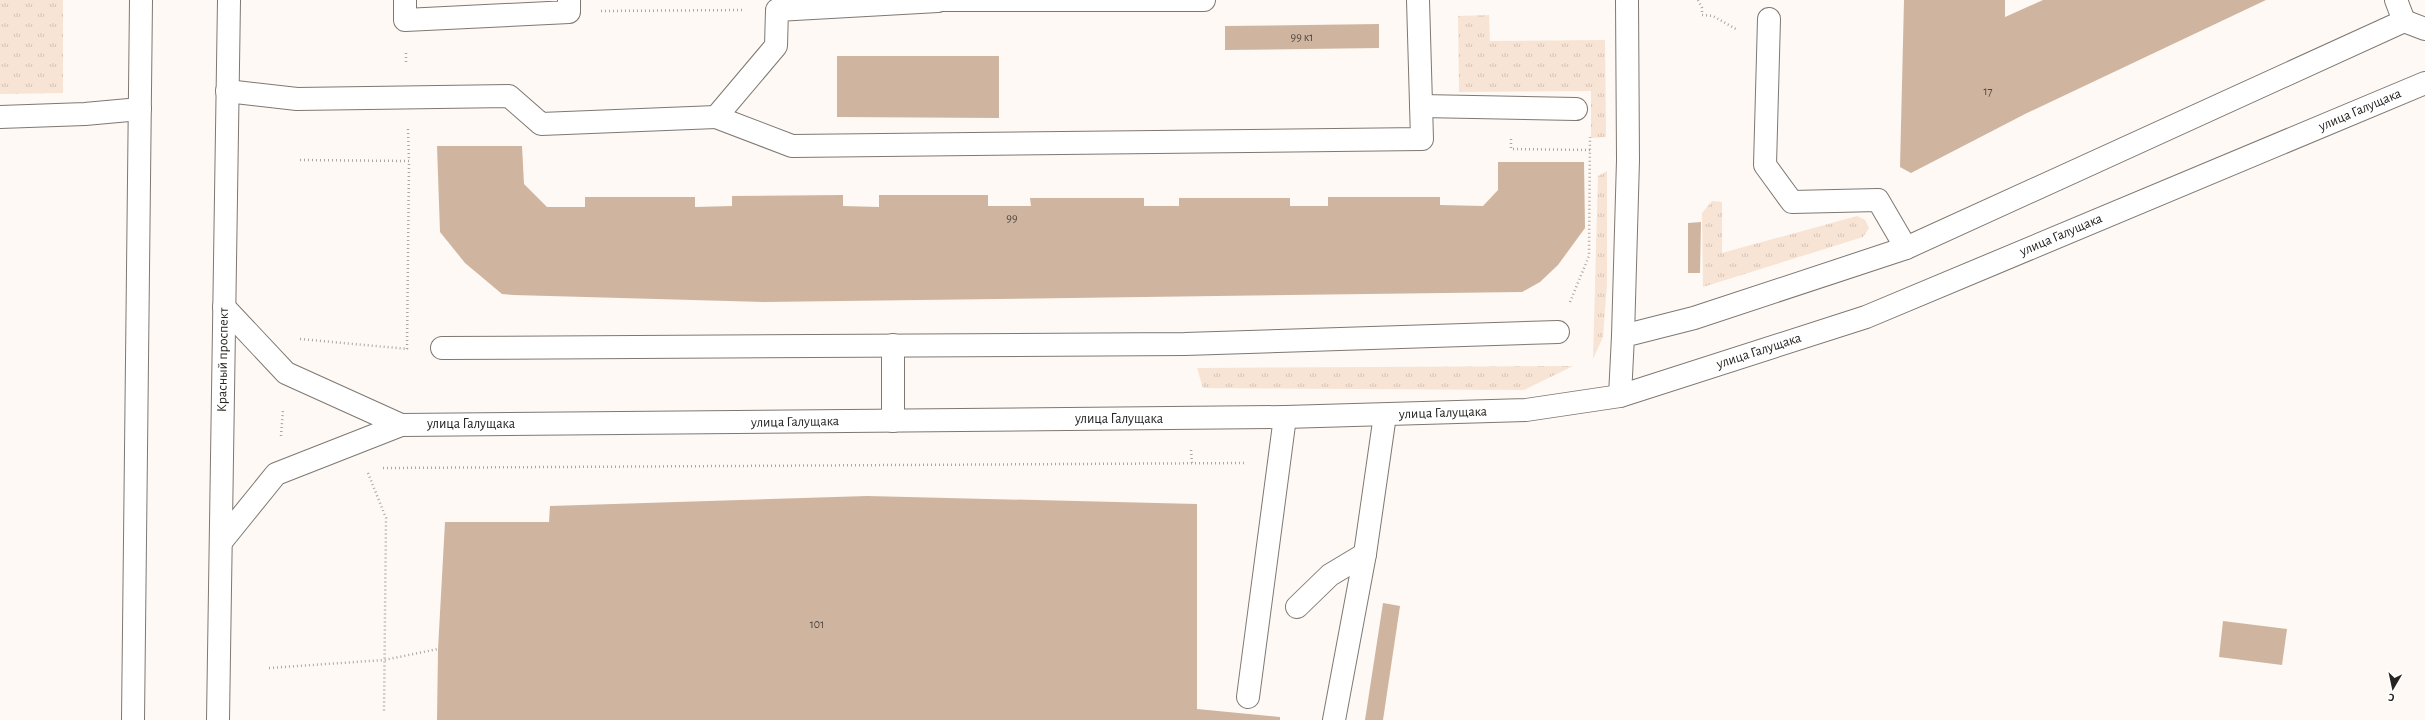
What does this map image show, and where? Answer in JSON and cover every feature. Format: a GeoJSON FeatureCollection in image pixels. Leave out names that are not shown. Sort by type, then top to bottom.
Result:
{"type":"FeatureCollection","features":[{"type":"Feature","properties":{"kind":"street"},"geometry":{"type":"LineString","coordinates":[[133,720],[141,0]]}},
{"type":"Feature","properties":{"kind":"street","name":"Красный проспект"},"geometry":{"type":"LineString","coordinates":[[218,720],[229,0]]}},
{"type":"Feature","properties":{"kind":"street"},"geometry":{"type":"LineString","coordinates":[[405,0],[405,20],[569,12],[569,0]]}},
{"type":"Feature","properties":{"kind":"street"},"geometry":{"type":"LineString","coordinates":[[716,117],[776,46],[777,10],[938,1],[1204,0]]}},
{"type":"Feature","properties":{"kind":"street"},"geometry":{"type":"LineString","coordinates":[[227,91],[297,99],[508,96],[541,124],[716,117],[792,146],[1422,139],[1418,0]]}},
{"type":"Feature","properties":{"kind":"street"},"geometry":{"type":"LineString","coordinates":[[1620,396],[1628,160],[1627,0]]}},
{"type":"Feature","properties":{"kind":"street"},"geometry":{"type":"LineString","coordinates":[[2396,0],[2404,21]]}},
{"type":"Feature","properties":{"kind":"street"},"geometry":{"type":"LineString","coordinates":[[1770,19],[1765,165],[1792,202],[1878,200],[1906,248]]}},
{"type":"Feature","properties":{"kind":"street"},"geometry":{"type":"LineString","coordinates":[[1623,336],[1694,318],[1906,248],[2404,21],[2425,29]]}},
{"type":"Feature","properties":{"kind":"street","name":"улица Галущака"},"geometry":{"type":"LineString","coordinates":[[401,425],[1385,415],[1526,410],[1620,396],[1866,317],[2425,83]]}},
{"type":"Feature","properties":{"kind":"street"},"geometry":{"type":"LineString","coordinates":[[1421,106],[1576,109]]}},
{"type":"Feature","properties":{"kind":"street"},"geometry":{"type":"LineString","coordinates":[[0,117],[85,114],[140,109]]}},
{"type":"Feature","properties":{"kind":"street"},"geometry":{"type":"LineString","coordinates":[[224,306],[286,373],[401,425]]}},
{"type":"Feature","properties":{"kind":"street"},"geometry":{"type":"LineString","coordinates":[[442,348],[1185,344],[1558,332]]}},
{"type":"Feature","properties":{"kind":"street"},"geometry":{"type":"LineString","coordinates":[[893,345],[893,421]]}},
{"type":"Feature","properties":{"kind":"street"},"geometry":{"type":"LineString","coordinates":[[1334,720],[1365,554],[1385,415]]}},
{"type":"Feature","properties":{"kind":"street"},"geometry":{"type":"LineString","coordinates":[[1248,697],[1285,417]]}},
{"type":"Feature","properties":{"kind":"street"},"geometry":{"type":"LineString","coordinates":[[221,542],[276,474],[401,425]]}},
{"type":"Feature","properties":{"kind":"street"},"geometry":{"type":"LineString","coordinates":[[1297,607],[1330,575],[1365,554]]}},
{"type":"Feature","properties":{"kind":"path"},"geometry":{"type":"LineString","coordinates":[[1698,0],[1702,8],[1702,15],[1713,16]]}},
{"type":"Feature","properties":{"kind":"path"},"geometry":{"type":"LineString","coordinates":[[612,11],[777,10]]}},
{"type":"Feature","properties":{"kind":"path"},"geometry":{"type":"LineString","coordinates":[[300,160],[409,161],[407,349],[300,339]]}},
{"type":"Feature","properties":{"kind":"path"},"geometry":{"type":"LineString","coordinates":[[1558,332],[1589,256],[1590,175]]}},
{"type":"Feature","properties":{"kind":"path"},"geometry":{"type":"LineString","coordinates":[[280,440],[283,409]]}},
{"type":"Feature","properties":{"kind":"path"},"geometry":{"type":"LineString","coordinates":[[382,468],[1279,463]]}},
{"type":"Feature","properties":{"kind":"path"},"geometry":{"type":"LineString","coordinates":[[366,468],[386,518],[384,713]]}},
{"type":"Feature","properties":{"kind":"path"},"geometry":{"type":"LineString","coordinates":[[269,668],[384,660],[438,649]]}},
{"type":"Feature","properties":{"kind":"green space"},"geometry":{"type":"Polygon","coordinates":[[[0,0],[63,0],[63,93],[0,94],[0,0]]]}},
{"type":"Feature","properties":{"kind":"green space"},"geometry":{"type":"Polygon","coordinates":[[[1489,15],[1490,41],[1605,40],[1606,137],[1591,138],[1591,91],[1459,92],[1458,16],[1489,15]]]}},
{"type":"Feature","properties":{"kind":"green space"},"geometry":{"type":"Polygon","coordinates":[[[1607,171],[1607,284],[1603,337],[1593,359],[1598,176],[1607,171]]]}},
{"type":"Feature","properties":{"kind":"green space"},"geometry":{"type":"Polygon","coordinates":[[[1712,201],[1722,202],[1722,253],[1857,216],[1865,220],[1869,228],[1863,237],[1703,287],[1702,213],[1712,201]]]}},
{"type":"Feature","properties":{"kind":"green space"},"geometry":{"type":"Polygon","coordinates":[[[1573,366],[1524,390],[1203,388],[1197,368],[1573,366]]]}},
{"type":"Feature","properties":{"kind":"building"},"geometry":{"type":"Polygon","coordinates":[[[1904,0],[2005,0],[2005,17],[2043,0],[2266,0],[2027,113],[1911,173],[1900,167],[1904,0]]]}},
{"type":"Feature","properties":{"kind":"building"},"geometry":{"type":"Polygon","coordinates":[[[1379,24],[1379,48],[1225,50],[1225,26],[1379,24]]]}},
{"type":"Feature","properties":{"kind":"building"},"geometry":{"type":"Polygon","coordinates":[[[837,56],[999,56],[999,118],[837,117],[837,56]]]}},
{"type":"Feature","properties":{"kind":"building"},"geometry":{"type":"Polygon","coordinates":[[[437,146],[522,146],[524,184],[547,207],[585,207],[585,197],[695,197],[695,207],[732,206],[732,196],[843,195],[843,206],[879,207],[879,195],[988,195],[988,206],[1031,206],[1030,198],[1144,198],[1144,206],[1179,206],[1179,198],[1290,198],[1290,206],[1328,206],[1328,197],[1440,197],[1440,205],[1483,206],[1498,190],[1498,162],[1584,162],[1585,228],[1558,265],[1540,282],[1522,292],[764,302],[513,295],[502,294],[465,263],[440,232],[437,146]]]}},
{"type":"Feature","properties":{"kind":"building"},"geometry":{"type":"Polygon","coordinates":[[[1701,222],[1700,273],[1688,273],[1688,223],[1701,222]]]}},
{"type":"Feature","properties":{"kind":"building"},"geometry":{"type":"Polygon","coordinates":[[[867,496],[1197,504],[1197,709],[1280,717],[1280,720],[437,720],[438,649],[445,522],[549,522],[550,506],[867,496]]]}},
{"type":"Feature","properties":{"kind":"building"},"geometry":{"type":"Polygon","coordinates":[[[1383,603],[1400,606],[1383,720],[1365,720],[1383,603]]]}},
{"type":"Feature","properties":{"kind":"building"},"geometry":{"type":"Polygon","coordinates":[[[2223,621],[2287,629],[2282,665],[2219,657],[2223,621]]]}}]}
